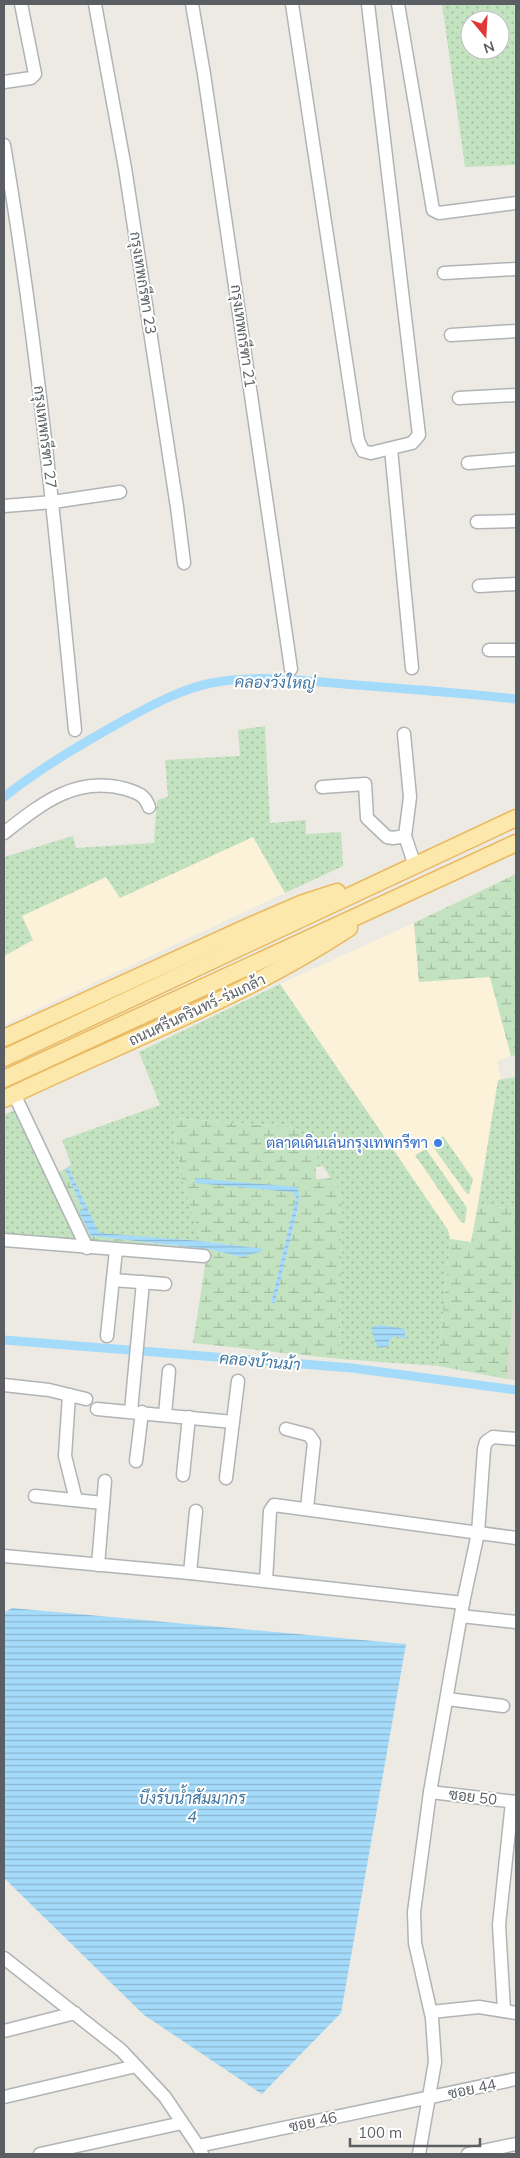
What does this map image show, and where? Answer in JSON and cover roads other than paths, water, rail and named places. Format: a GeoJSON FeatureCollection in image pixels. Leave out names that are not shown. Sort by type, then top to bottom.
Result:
{"type":"FeatureCollection","features":[{"type":"Feature","properties":{"kind":"main road"},"geometry":{"type":"LineString","coordinates":[[4,1058],[516,818]]}},
{"type":"Feature","properties":{"kind":"main road","name":"ถนนศรีนครินทร์-ร่มเกล้า"},"geometry":{"type":"LineString","coordinates":[[4,1079],[310,936],[382,906],[516,843]]}},
{"type":"Feature","properties":{"kind":"main road"},"geometry":{"type":"LineString","coordinates":[[4,1038],[303,903],[336,892],[369,887]]}},
{"type":"Feature","properties":{"kind":"main road","name":"ถนนศรีนครินทร์-ร่มเกล้า"},"geometry":{"type":"LineString","coordinates":[[9,1096],[227,998],[314,951],[382,906]]}},
{"type":"Feature","properties":{"kind":"street"},"geometry":{"type":"LineString","coordinates":[[4,82],[31,78],[35,74],[21,4]]}},
{"type":"Feature","properties":{"kind":"street","name":"กรุงเทพกรีฑา 23"},"geometry":{"type":"LineString","coordinates":[[95,4],[125,168],[184,563]]}},
{"type":"Feature","properties":{"kind":"street","name":"กรุงเทพกรีฑา 21"},"geometry":{"type":"LineString","coordinates":[[192,4],[203,67],[291,669]]}},
{"type":"Feature","properties":{"kind":"street"},"geometry":{"type":"LineString","coordinates":[[292,4],[358,440],[363,451],[366,452],[416,441],[419,435],[368,4]]}},
{"type":"Feature","properties":{"kind":"street"},"geometry":{"type":"LineString","coordinates":[[398,4],[433,210],[439,213],[516,203]]}},
{"type":"Feature","properties":{"kind":"street","name":"กรุงเทพกรีฑา 27"},"geometry":{"type":"LineString","coordinates":[[4,144],[10,226],[53,502],[75,730]]}},
{"type":"Feature","properties":{"kind":"street"},"geometry":{"type":"LineString","coordinates":[[444,273],[516,268]]}},
{"type":"Feature","properties":{"kind":"street"},"geometry":{"type":"LineString","coordinates":[[451,334],[516,331]]}},
{"type":"Feature","properties":{"kind":"street"},"geometry":{"type":"LineString","coordinates":[[459,398],[516,395]]}},
{"type":"Feature","properties":{"kind":"street"},"geometry":{"type":"LineString","coordinates":[[391,448],[412,668]]}},
{"type":"Feature","properties":{"kind":"street"},"geometry":{"type":"LineString","coordinates":[[468,463],[516,459]]}},
{"type":"Feature","properties":{"kind":"street"},"geometry":{"type":"LineString","coordinates":[[4,506],[53,502],[120,492]]}},
{"type":"Feature","properties":{"kind":"street"},"geometry":{"type":"LineString","coordinates":[[477,522],[516,520]]}},
{"type":"Feature","properties":{"kind":"street"},"geometry":{"type":"LineString","coordinates":[[479,586],[516,584]]}},
{"type":"Feature","properties":{"kind":"street"},"geometry":{"type":"LineString","coordinates":[[488,650],[516,650]]}},
{"type":"Feature","properties":{"kind":"street"},"geometry":{"type":"LineString","coordinates":[[404,734],[410,797],[405,836],[415,866]]}},
{"type":"Feature","properties":{"kind":"street"},"geometry":{"type":"LineString","coordinates":[[322,786],[365,784],[367,818],[387,837],[405,836]]}},
{"type":"Feature","properties":{"kind":"street"},"geometry":{"type":"LineString","coordinates":[[4,833],[44,802],[68,790],[92,786],[114,786],[140,794],[146,800],[148,807]]}},
{"type":"Feature","properties":{"kind":"street"},"geometry":{"type":"LineString","coordinates":[[9,1096],[87,1248]]}},
{"type":"Feature","properties":{"kind":"street"},"geometry":{"type":"LineString","coordinates":[[4,1240],[204,1256]]}},
{"type":"Feature","properties":{"kind":"street"},"geometry":{"type":"LineString","coordinates":[[107,1336],[116,1250]]}},
{"type":"Feature","properties":{"kind":"street"},"geometry":{"type":"LineString","coordinates":[[113,1280],[165,1284]]}},
{"type":"Feature","properties":{"kind":"street"},"geometry":{"type":"LineString","coordinates":[[136,1462],[135,1370],[143,1282]]}},
{"type":"Feature","properties":{"kind":"street"},"geometry":{"type":"LineString","coordinates":[[165,1414],[169,1371]]}},
{"type":"Feature","properties":{"kind":"street"},"geometry":{"type":"LineString","coordinates":[[226,1478],[238,1381]]}},
{"type":"Feature","properties":{"kind":"street"},"geometry":{"type":"LineString","coordinates":[[4,1385],[70,1394],[86,1399]]}},
{"type":"Feature","properties":{"kind":"street"},"geometry":{"type":"LineString","coordinates":[[70,1394],[65,1456],[66,1467],[76,1500]]}},
{"type":"Feature","properties":{"kind":"street"},"geometry":{"type":"LineString","coordinates":[[97,1409],[136,1411],[233,1422]]}},
{"type":"Feature","properties":{"kind":"street"},"geometry":{"type":"LineString","coordinates":[[183,1475],[189,1417]]}},
{"type":"Feature","properties":{"kind":"street"},"geometry":{"type":"LineString","coordinates":[[286,1429],[309,1435],[314,1442],[307,1508]]}},
{"type":"Feature","properties":{"kind":"street"},"geometry":{"type":"LineString","coordinates":[[420,2154],[435,2062],[431,2012],[415,1943],[413,1926],[430,1792],[461,1616],[478,1533],[486,1442],[493,1437],[516,1439]]}},
{"type":"Feature","properties":{"kind":"street"},"geometry":{"type":"LineString","coordinates":[[98,1565],[105,1480]]}},
{"type":"Feature","properties":{"kind":"street"},"geometry":{"type":"LineString","coordinates":[[35,1496],[103,1503]]}},
{"type":"Feature","properties":{"kind":"street"},"geometry":{"type":"LineString","coordinates":[[266,1581],[271,1508],[277,1505],[516,1538]]}},
{"type":"Feature","properties":{"kind":"street"},"geometry":{"type":"LineString","coordinates":[[190,1573],[196,1511]]}},
{"type":"Feature","properties":{"kind":"street"},"geometry":{"type":"LineString","coordinates":[[4,1556],[190,1573],[464,1603]]}},
{"type":"Feature","properties":{"kind":"street"},"geometry":{"type":"LineString","coordinates":[[461,1616],[516,1622]]}},
{"type":"Feature","properties":{"kind":"street"},"geometry":{"type":"LineString","coordinates":[[447,1699],[504,1706]]}},
{"type":"Feature","properties":{"kind":"street","name":"ซอย 50"},"geometry":{"type":"LineString","coordinates":[[430,1792],[514,1802]]}},
{"type":"Feature","properties":{"kind":"street"},"geometry":{"type":"LineString","coordinates":[[431,2012],[466,2007],[510,2011],[499,1925],[514,1802]]}},
{"type":"Feature","properties":{"kind":"street"},"geometry":{"type":"LineString","coordinates":[[6,1962],[108,2039],[136,2066],[166,2097],[200,2150]]}},
{"type":"Feature","properties":{"kind":"street"},"geometry":{"type":"LineString","coordinates":[[4,2031],[75,2013]]}},
{"type":"Feature","properties":{"kind":"street"},"geometry":{"type":"LineString","coordinates":[[4,2097],[136,2066]]}},
{"type":"Feature","properties":{"kind":"street","name":"ซอย 44"},"geometry":{"type":"LineString","coordinates":[[428,2098],[516,2079]]}},
{"type":"Feature","properties":{"kind":"street","name":"ซอย 46"},"geometry":{"type":"LineString","coordinates":[[200,2150],[428,2098]]}},
{"type":"Feature","properties":{"kind":"street"},"geometry":{"type":"LineString","coordinates":[[40,2154],[182,2123]]}},
{"type":"Feature","properties":{"kind":"street"},"geometry":{"type":"LineString","coordinates":[[468,2154],[516,2144]]}},
{"type":"Feature","properties":{"kind":"water"},"geometry":{"type":"Polygon","coordinates":[[[68,1167],[99,1233],[201,1241],[264,1249],[260,1252],[241,1257],[208,1249],[91,1236],[79,1212],[83,1210],[65,1169],[68,1167]]]}},
{"type":"Feature","properties":{"kind":"water"},"geometry":{"type":"Polygon","coordinates":[[[195,1178],[297,1187],[299,1195],[298,1207],[275,1303],[271,1303],[296,1197],[292,1192],[196,1183],[195,1178]]]}},
{"type":"Feature","properties":{"kind":"water"},"geometry":{"type":"Polygon","coordinates":[[[381,1325],[405,1329],[405,1339],[395,1336],[389,1340],[389,1346],[381,1348],[376,1345],[371,1327],[381,1325]]]}},
{"type":"Feature","properties":{"kind":"water","name":"บึงรับน้ำสัมมากร 4"},"geometry":{"type":"Polygon","coordinates":[[[12,1608],[406,1644],[341,2013],[262,2094],[144,2015],[4,1878],[4,1613],[12,1608]]]}},
{"type":"Feature","properties":{"kind":"waterway","name":"คลองวังใหญ่"},"geometry":{"type":"LineString","coordinates":[[4,797],[80,745],[128,718],[179,693],[211,683],[229,680],[283,679],[516,699]]}},
{"type":"Feature","properties":{"kind":"waterway","name":"คลองบ้านม้า"},"geometry":{"type":"LineString","coordinates":[[4,1340],[352,1368],[516,1390]]}},
{"type":"Feature","properties":{"kind":"place","name":"ตลาดเดินเล่นกรุงเทพกรีฑา"},"geometry":{"type":"Point","coordinates":[438,1143]}}]}
